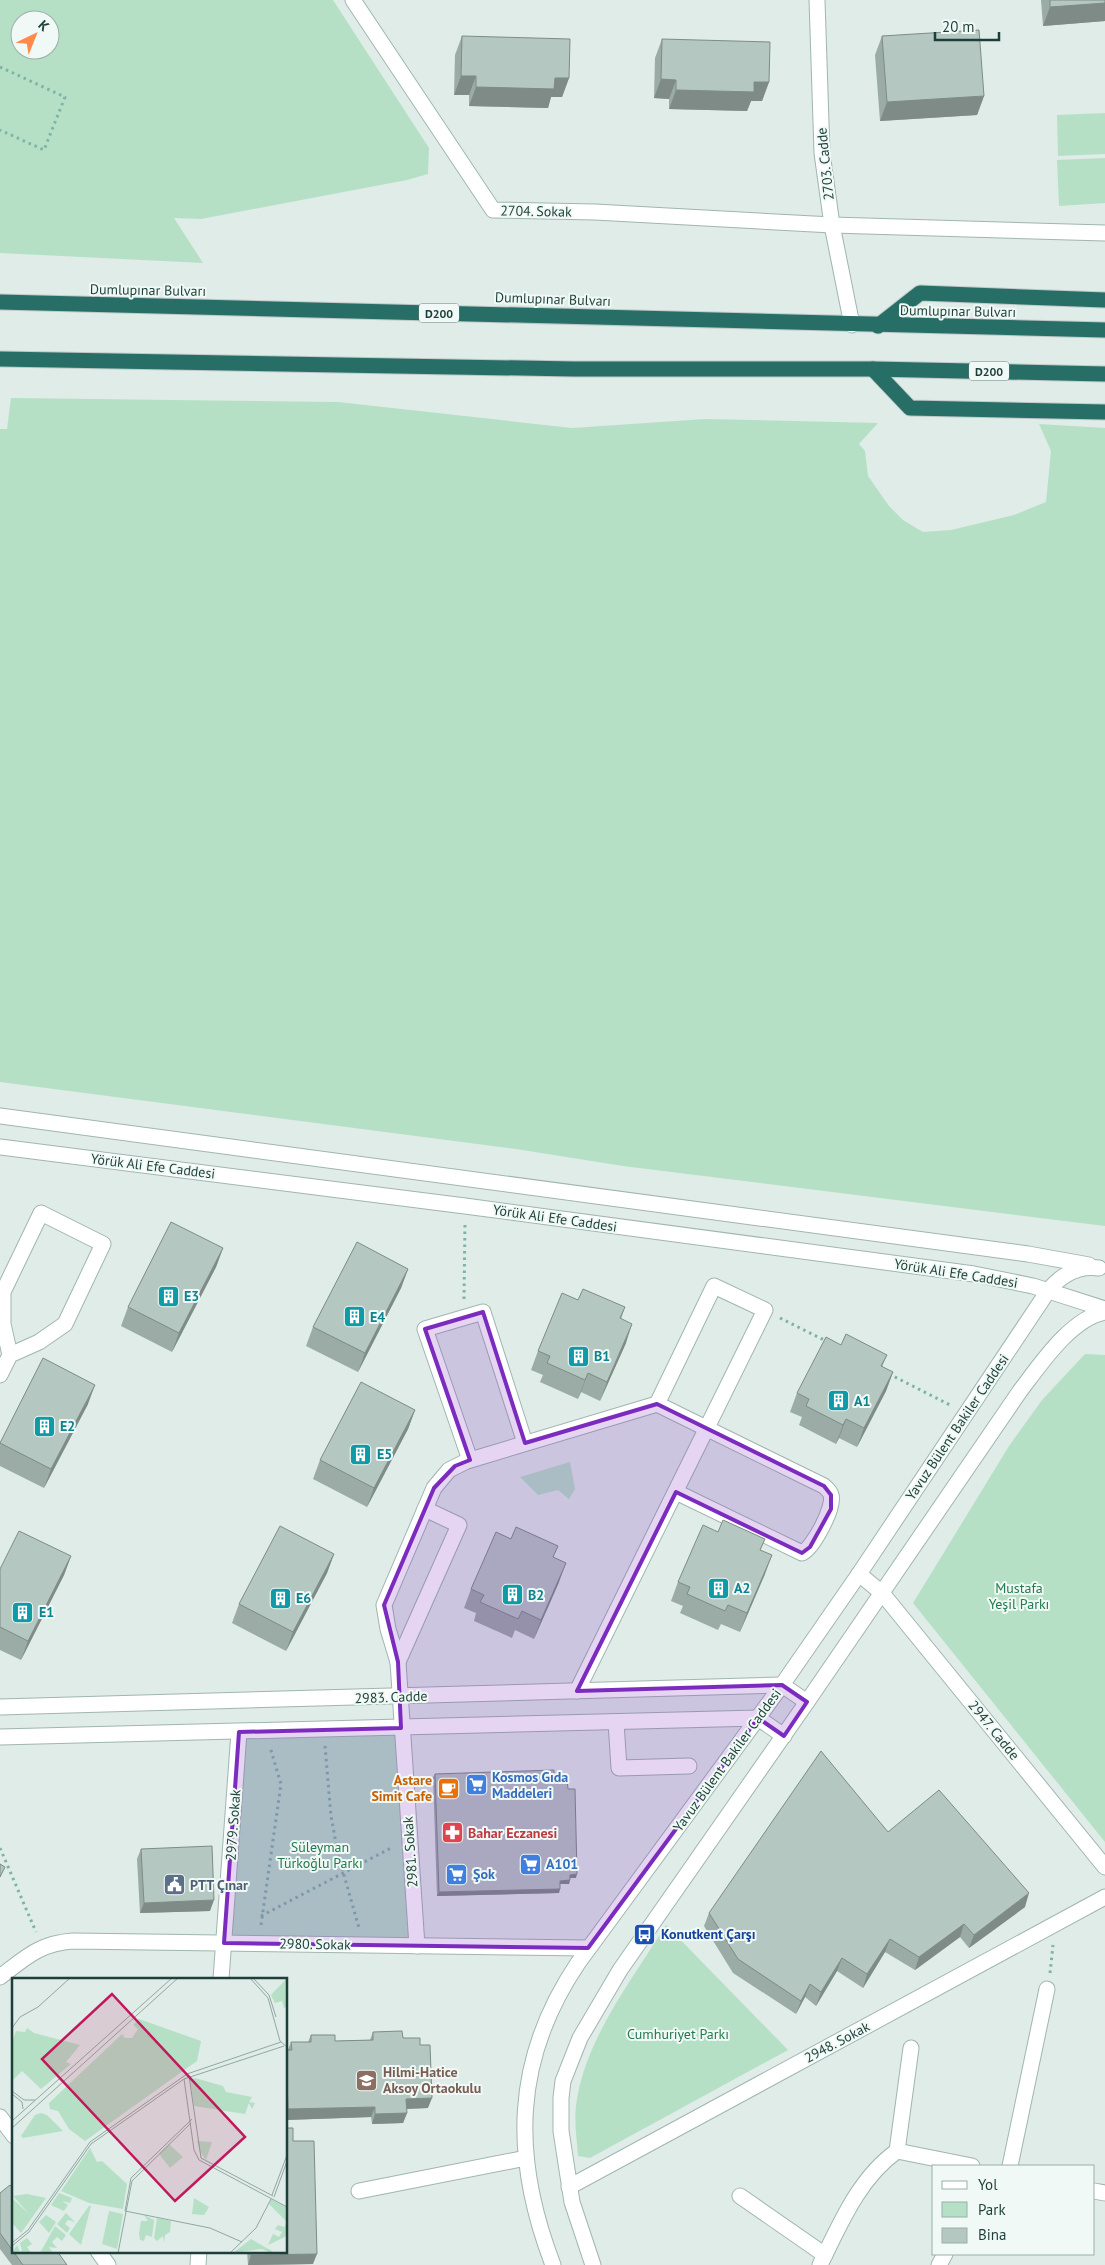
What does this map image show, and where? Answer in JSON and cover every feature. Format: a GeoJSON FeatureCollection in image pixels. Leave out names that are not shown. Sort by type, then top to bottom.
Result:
{"type":"FeatureCollection","features":[{"type":"Feature","properties":{"kind":"highway"},"geometry":{"type":"LineString","coordinates":[[878,326],[920,293],[1105,300]]}},
{"type":"Feature","properties":{"kind":"highway","name":"Dumlupınar Bulvarı"},"geometry":{"type":"LineString","coordinates":[[0,302],[557,315],[878,326],[1105,330]]}},
{"type":"Feature","properties":{"kind":"highway","name":"D200"},"geometry":{"type":"LineString","coordinates":[[0,359],[574,369],[873,369],[1105,374]]}},
{"type":"Feature","properties":{"kind":"highway"},"geometry":{"type":"LineString","coordinates":[[873,369],[910,408],[1105,412]]}},
{"type":"Feature","properties":{"kind":"street","name":"2704. Sokak"},"geometry":{"type":"LineString","coordinates":[[353,0],[493,210],[595,212],[832,225]]}},
{"type":"Feature","properties":{"kind":"street","name":"2703. Cadde"},"geometry":{"type":"LineString","coordinates":[[817,0],[822,153],[832,225],[852,325]]}},
{"type":"Feature","properties":{"kind":"street"},"geometry":{"type":"LineString","coordinates":[[832,225],[1105,233]]}},
{"type":"Feature","properties":{"kind":"street","name":"Yörük Ali Efe Caddesi"},"geometry":{"type":"LineString","coordinates":[[0,1116],[1028,1254],[1102,1268]]}},
{"type":"Feature","properties":{"kind":"street","name":"Yörük Ali Efe Caddesi"},"geometry":{"type":"LineString","coordinates":[[0,1147],[940,1269],[1004,1280],[1048,1291],[1105,1311]]}},
{"type":"Feature","properties":{"kind":"street"},"geometry":{"type":"LineString","coordinates":[[0,1375],[10,1355],[4,1324],[3,1292],[41,1212],[103,1244],[65,1324],[39,1342],[10,1355]]}},
{"type":"Feature","properties":{"kind":"street","name":"Yavuz Bülent Bakiler Caddesi"},"geometry":{"type":"LineString","coordinates":[[553,2265],[536,2214],[526,2158],[526,2102],[538,2041],[559,1992],[588,1948],[782,1685],[859,1574],[1048,1291],[1071,1272],[1081,1268],[1102,1268]]}},
{"type":"Feature","properties":{"kind":"street"},"geometry":{"type":"LineString","coordinates":[[577,1691],[765,1310],[714,1286],[656,1404]]}},
{"type":"Feature","properties":{"kind":"street"},"geometry":{"type":"LineString","coordinates":[[593,2265],[576,2218],[569,2187],[563,2144],[561,2098],[563,2081],[577,2044],[620,1970],[784,1736],[1025,1385],[1074,1329],[1089,1318],[1105,1311]]}},
{"type":"Feature","properties":{"kind":"street"},"geometry":{"type":"LineString","coordinates":[[470,1460],[425,1329],[464,1317],[483,1312],[525,1444]]}},
{"type":"Feature","properties":{"kind":"street"},"geometry":{"type":"LineString","coordinates":[[398,1662],[388,1629],[384,1606],[434,1488],[452,1468],[470,1460],[656,1404],[824,1486],[831,1495],[830,1509],[810,1547],[802,1553],[676,1492]]}},
{"type":"Feature","properties":{"kind":"street"},"geometry":{"type":"LineString","coordinates":[[398,1662],[459,1525],[424,1509]]}},
{"type":"Feature","properties":{"kind":"street","name":"2947. Cadde"},"geometry":{"type":"LineString","coordinates":[[859,1574],[882,1592],[1105,1867]]}},
{"type":"Feature","properties":{"kind":"street","name":"2981. Sokak"},"geometry":{"type":"LineString","coordinates":[[398,1662],[401,1728],[418,1946]]}},
{"type":"Feature","properties":{"kind":"street"},"geometry":{"type":"LineString","coordinates":[[782,1685],[807,1702]]}},
{"type":"Feature","properties":{"kind":"street","name":"2983. Cadde"},"geometry":{"type":"LineString","coordinates":[[0,1707],[782,1685]]}},
{"type":"Feature","properties":{"kind":"street"},"geometry":{"type":"LineString","coordinates":[[0,1737],[758,1718],[784,1736]]}},
{"type":"Feature","properties":{"kind":"street"},"geometry":{"type":"LineString","coordinates":[[616,1722],[619,1768],[689,1766]]}},
{"type":"Feature","properties":{"kind":"street","name":"2979. Sokak"},"geometry":{"type":"LineString","coordinates":[[221,1978],[239,1732]]}},
{"type":"Feature","properties":{"kind":"street","name":"2948. Sokak"},"geometry":{"type":"LineString","coordinates":[[569,2187],[1105,1897]]}},
{"type":"Feature","properties":{"kind":"street","name":"2980. Sokak"},"geometry":{"type":"LineString","coordinates":[[43,1946],[73,1941],[588,1948]]}},
{"type":"Feature","properties":{"kind":"street"},"geometry":{"type":"LineString","coordinates":[[0,1977],[43,1946]]}},
{"type":"Feature","properties":{"kind":"street"},"geometry":{"type":"LineString","coordinates":[[1010,2165],[1047,1989]]}},
{"type":"Feature","properties":{"kind":"street"},"geometry":{"type":"LineString","coordinates":[[740,2196],[822,2260],[864,2183],[898,2151],[911,2048]]}},
{"type":"Feature","properties":{"kind":"street"},"geometry":{"type":"LineString","coordinates":[[0,2117],[12,2133]]}},
{"type":"Feature","properties":{"kind":"street"},"geometry":{"type":"LineString","coordinates":[[898,2151],[967,2165]]}},
{"type":"Feature","properties":{"kind":"street"},"geometry":{"type":"LineString","coordinates":[[359,2191],[526,2158]]}},
{"type":"Feature","properties":{"kind":"street"},"geometry":{"type":"LineString","coordinates":[[99,2252],[108,2265]]}},
{"type":"Feature","properties":{"kind":"street"},"geometry":{"type":"LineString","coordinates":[[198,2265],[199,2252]]}},
{"type":"Feature","properties":{"kind":"path"},"geometry":{"type":"LineString","coordinates":[[0,67],[65,97],[44,150],[0,130]]}},
{"type":"Feature","properties":{"kind":"path"},"geometry":{"type":"LineString","coordinates":[[464,1317],[466,1206]]}},
{"type":"Feature","properties":{"kind":"path"},"geometry":{"type":"LineString","coordinates":[[765,1310],[826,1342]]}},
{"type":"Feature","properties":{"kind":"path"},"geometry":{"type":"LineString","coordinates":[[888,1373],[966,1414]]}},
{"type":"Feature","properties":{"kind":"path"},"geometry":{"type":"LineString","coordinates":[[324,1730],[331,1816],[344,1874],[364,1945]]}},
{"type":"Feature","properties":{"kind":"path"},"geometry":{"type":"LineString","coordinates":[[260,1944],[261,1916],[281,1784],[265,1731]]}},
{"type":"Feature","properties":{"kind":"path"},"geometry":{"type":"LineString","coordinates":[[261,1916],[410,1839]]}},
{"type":"Feature","properties":{"kind":"path"},"geometry":{"type":"LineString","coordinates":[[0,1848],[43,1946]]}},
{"type":"Feature","properties":{"kind":"path"},"geometry":{"type":"LineString","coordinates":[[1047,1989],[1053,1958],[1051,1926]]}},
{"type":"Feature","properties":{"kind":"highlighted area"},"geometry":{"type":"Polygon","coordinates":[[[483,1312],[525,1443],[657,1404],[824,1486],[831,1495],[831,1509],[810,1547],[802,1553],[676,1492],[577,1691],[782,1685],[807,1702],[784,1736],[758,1718],[588,1948],[224,1943],[239,1732],[401,1728],[398,1662],[384,1605],[434,1488],[455,1466],[470,1460],[425,1329],[483,1312]]]}},
{"type":"Feature","properties":{"kind":"green space"},"geometry":{"type":"Polygon","coordinates":[[[0,0],[333,0],[429,148],[428,174],[407,180],[201,219],[174,218],[203,263],[0,253],[0,0]]]}},
{"type":"Feature","properties":{"kind":"green space"},"geometry":{"type":"Polygon","coordinates":[[[1105,113],[1105,154],[1058,156],[1057,115],[1105,113]]]}},
{"type":"Feature","properties":{"kind":"green space"},"geometry":{"type":"Polygon","coordinates":[[[1105,158],[1105,203],[1059,206],[1057,160],[1105,158]]]}},
{"type":"Feature","properties":{"kind":"green space"},"geometry":{"type":"Polygon","coordinates":[[[11,398],[338,402],[572,428],[705,419],[878,423],[859,444],[865,451],[868,476],[889,506],[903,520],[923,532],[951,530],[1014,515],[1046,502],[1051,451],[1039,424],[1105,428],[1105,1226],[623,1166],[516,1149],[0,1082],[0,429],[7,429],[11,398]]]}},
{"type":"Feature","properties":{"kind":"green space","name":"Mustafa Yeşil Parkı"},"geometry":{"type":"Polygon","coordinates":[[[1085,1354],[1105,1355],[1105,1842],[913,1603],[1009,1446],[1042,1400],[1085,1354]]]}},
{"type":"Feature","properties":{"kind":"green space"},"geometry":{"type":"Polygon","coordinates":[[[570,1462],[575,1489],[569,1499],[558,1490],[538,1495],[520,1477],[570,1462]]]}},
{"type":"Feature","properties":{"kind":"green space","name":"Süleyman Türkoğlu Parkı"},"geometry":{"type":"Polygon","coordinates":[[[401,1728],[417,1946],[224,1943],[239,1732],[401,1728]]]}},
{"type":"Feature","properties":{"kind":"green space","name":"Cumhuriyet Parkı"},"geometry":{"type":"Polygon","coordinates":[[[666,1925],[788,2050],[590,2158],[578,2156],[575,2125],[576,2106],[589,2058],[611,2011],[666,1925]]]}},
{"type":"Feature","properties":{"kind":"building"},"geometry":{"type":"Polygon","coordinates":[[[1050,0],[1105,0],[1105,3],[1050,7],[1050,0]]]}},
{"type":"Feature","properties":{"kind":"building"},"geometry":{"type":"Polygon","coordinates":[[[979,30],[984,96],[887,102],[882,36],[979,30]]]}},
{"type":"Feature","properties":{"kind":"building"},"geometry":{"type":"Polygon","coordinates":[[[462,36],[570,39],[569,78],[555,78],[554,89],[476,87],[476,76],[461,76],[462,36]]]}},
{"type":"Feature","properties":{"kind":"building"},"geometry":{"type":"Polygon","coordinates":[[[662,39],[770,42],[769,82],[754,82],[754,92],[676,90],[676,80],[661,79],[662,39]]]}},
{"type":"Feature","properties":{"kind":"building","name":"E3"},"geometry":{"type":"Polygon","coordinates":[[[171,1222],[223,1248],[179,1333],[128,1307],[171,1222]]]}},
{"type":"Feature","properties":{"kind":"building","name":"E4"},"geometry":{"type":"Polygon","coordinates":[[[357,1242],[408,1269],[365,1353],[313,1327],[357,1242]]]}},
{"type":"Feature","properties":{"kind":"building","name":"B1"},"geometry":{"type":"Polygon","coordinates":[[[583,1289],[625,1307],[620,1318],[632,1324],[607,1382],[588,1373],[585,1380],[547,1363],[550,1356],[538,1351],[562,1293],[578,1300],[583,1289]]]}},
{"type":"Feature","properties":{"kind":"building","name":"A1"},"geometry":{"type":"Polygon","coordinates":[[[846,1334],[887,1355],[881,1366],[893,1372],[864,1428],[846,1419],[843,1425],[806,1406],[809,1399],[797,1393],[826,1337],[841,1345],[846,1334]]]}},
{"type":"Feature","properties":{"kind":"building","name":"E2"},"geometry":{"type":"Polygon","coordinates":[[[43,1358],[95,1385],[51,1469],[0,1443],[43,1358]]]}},
{"type":"Feature","properties":{"kind":"building","name":"E5"},"geometry":{"type":"Polygon","coordinates":[[[361,1382],[415,1410],[374,1488],[320,1460],[361,1382]]]}},
{"type":"Feature","properties":{"kind":"building","name":"A2"},"geometry":{"type":"Polygon","coordinates":[[[723,1520],[765,1539],[760,1550],[772,1555],[747,1613],[728,1605],[725,1611],[687,1594],[690,1587],[678,1582],[703,1525],[718,1532],[723,1520]]]}},
{"type":"Feature","properties":{"kind":"building","name":"E6"},"geometry":{"type":"Polygon","coordinates":[[[280,1526],[334,1554],[293,1632],[239,1604],[280,1526]]]}},
{"type":"Feature","properties":{"kind":"building","name":"B2"},"geometry":{"type":"Polygon","coordinates":[[[516,1527],[558,1546],[553,1557],[566,1563],[541,1620],[522,1611],[518,1619],[480,1602],[484,1595],[471,1589],[496,1532],[511,1539],[516,1527]]]}},
{"type":"Feature","properties":{"kind":"building","name":"E1"},"geometry":{"type":"Polygon","coordinates":[[[19,1531],[71,1556],[28,1641],[0,1627],[0,1569],[19,1531]]]}},
{"type":"Feature","properties":{"kind":"building"},"geometry":{"type":"Polygon","coordinates":[[[821,1751],[888,1832],[939,1790],[1029,1893],[974,1935],[964,1924],[919,1957],[890,1939],[867,1974],[842,1958],[821,1992],[810,1984],[801,2001],[738,1959],[709,1913],[821,1751]]]}},
{"type":"Feature","properties":{"kind":"building"},"geometry":{"type":"Polygon","coordinates":[[[554,1770],[554,1781],[567,1780],[568,1789],[575,1789],[577,1874],[570,1875],[570,1880],[560,1881],[560,1889],[439,1892],[435,1774],[554,1770]]]}},
{"type":"Feature","properties":{"kind":"building","name":"PTT Çınar"},"geometry":{"type":"Polygon","coordinates":[[[212,1846],[214,1900],[144,1903],[141,1849],[212,1846]]]}},
{"type":"Feature","properties":{"kind":"building"},"geometry":{"type":"Polygon","coordinates":[[[0,1864],[5,1867],[0,1877],[0,1864]]]}},
{"type":"Feature","properties":{"kind":"building","name":"Hilmi-Hatice Aksoy Ortaokulu"},"geometry":{"type":"Polygon","coordinates":[[[402,2031],[403,2038],[420,2038],[420,2045],[430,2045],[432,2098],[406,2099],[407,2113],[375,2114],[375,2107],[288,2109],[288,2050],[292,2050],[291,2042],[311,2042],[311,2035],[335,2035],[335,2041],[373,2040],[373,2032],[402,2031]]]}},
{"type":"Feature","properties":{"kind":"building"},"geometry":{"type":"Polygon","coordinates":[[[288,2128],[293,2128],[293,2141],[314,2141],[317,2254],[251,2255],[251,2252],[288,2252],[288,2128]]]}},
{"type":"Feature","properties":{"kind":"building"},"geometry":{"type":"Polygon","coordinates":[[[10,2185],[12,2188],[12,2250],[0,2233],[0,2193],[10,2185]]]}},
{"type":"Feature","properties":{"kind":"building"},"geometry":{"type":"Polygon","coordinates":[[[14,2252],[58,2252],[67,2265],[23,2265],[14,2252]]]}},
{"type":"Feature","properties":{"kind":"place","name":"E3"},"geometry":{"type":"Point","coordinates":[168,1296]}},
{"type":"Feature","properties":{"kind":"place","name":"E4"},"geometry":{"type":"Point","coordinates":[354,1317]}},
{"type":"Feature","properties":{"kind":"place","name":"B1"},"geometry":{"type":"Point","coordinates":[578,1356]}},
{"type":"Feature","properties":{"kind":"place","name":"A1"},"geometry":{"type":"Point","coordinates":[838,1401]}},
{"type":"Feature","properties":{"kind":"place","name":"E2"},"geometry":{"type":"Point","coordinates":[44,1426]}},
{"type":"Feature","properties":{"kind":"place","name":"E5"},"geometry":{"type":"Point","coordinates":[361,1454]}},
{"type":"Feature","properties":{"kind":"place","name":"A2"},"geometry":{"type":"Point","coordinates":[718,1588]}},
{"type":"Feature","properties":{"kind":"place","name":"B2"},"geometry":{"type":"Point","coordinates":[512,1595]}},
{"type":"Feature","properties":{"kind":"place","name":"E6"},"geometry":{"type":"Point","coordinates":[280,1598]}},
{"type":"Feature","properties":{"kind":"place","name":"E1"},"geometry":{"type":"Point","coordinates":[23,1612]}},
{"type":"Feature","properties":{"kind":"place","name":"Kosmos Gıda Maddeleri"},"geometry":{"type":"Point","coordinates":[476,1785]}},
{"type":"Feature","properties":{"kind":"place","name":"Astare Simit Cafe"},"geometry":{"type":"Point","coordinates":[448,1788]}},
{"type":"Feature","properties":{"kind":"place","name":"Bahar Eczanesi"},"geometry":{"type":"Point","coordinates":[452,1833]}},
{"type":"Feature","properties":{"kind":"place","name":"A101"},"geometry":{"type":"Point","coordinates":[530,1864]}},
{"type":"Feature","properties":{"kind":"place","name":"Şok"},"geometry":{"type":"Point","coordinates":[457,1874]}},
{"type":"Feature","properties":{"kind":"place","name":"PTT Çınar"},"geometry":{"type":"Point","coordinates":[174,1885]}},
{"type":"Feature","properties":{"kind":"place","name":"Konutkent Çarşı"},"geometry":{"type":"Point","coordinates":[645,1934]}},
{"type":"Feature","properties":{"kind":"place","name":"Hilmi-Hatice Aksoy Ortaokulu"},"geometry":{"type":"Point","coordinates":[367,2080]}}]}
